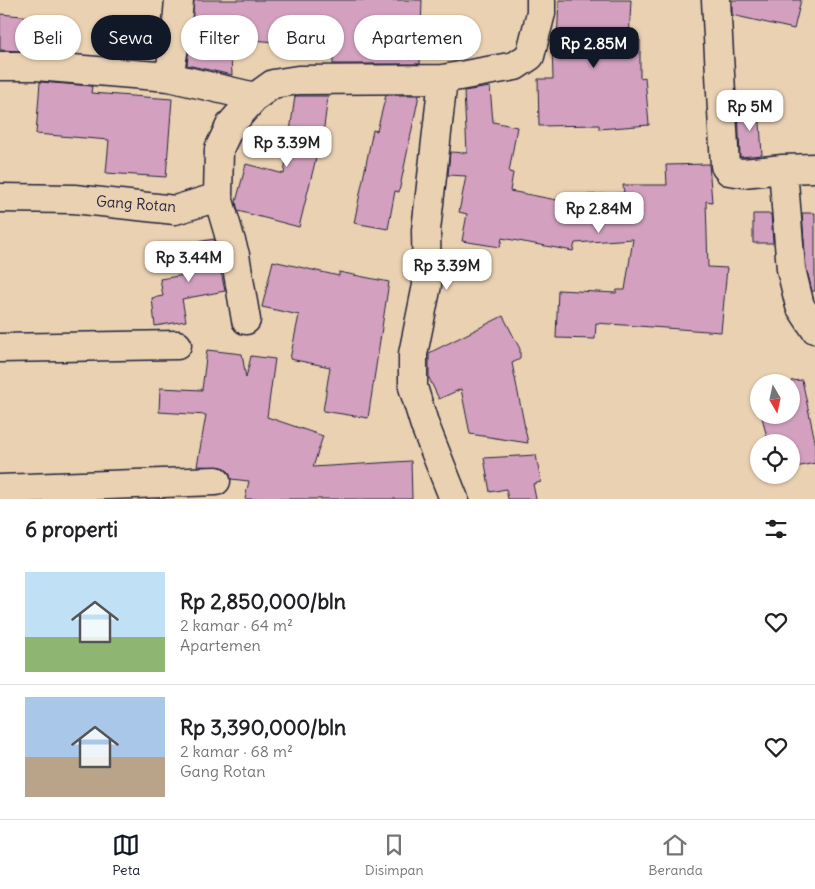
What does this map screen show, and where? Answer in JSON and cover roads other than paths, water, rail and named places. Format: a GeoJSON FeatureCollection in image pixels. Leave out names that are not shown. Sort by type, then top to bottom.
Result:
{"type":"FeatureCollection","features":[{"type":"Feature","properties":{"kind":"street"},"geometry":{"type":"LineString","coordinates":[[169,77],[176,35],[179,0]]}},
{"type":"Feature","properties":{"kind":"street"},"geometry":{"type":"LineString","coordinates":[[246,320],[235,255],[218,197],[219,149],[231,124],[255,97],[273,84],[298,80],[443,79],[516,66],[530,56],[541,13],[541,0]]}},
{"type":"Feature","properties":{"kind":"street"},"geometry":{"type":"LineString","coordinates":[[716,0],[725,166],[729,171],[743,173],[815,168]]}},
{"type":"Feature","properties":{"kind":"street"},"geometry":{"type":"LineString","coordinates":[[0,66],[36,66],[169,77],[255,97]]}},
{"type":"Feature","properties":{"kind":"street"},"geometry":{"type":"LineString","coordinates":[[443,79],[426,230],[427,285],[413,354],[413,387],[425,426],[454,499]]}},
{"type":"Feature","properties":{"kind":"street"},"geometry":{"type":"LineString","coordinates":[[783,169],[791,269],[800,306],[815,329]]}},
{"type":"Feature","properties":{"kind":"street","name":"Gang Rotan"},"geometry":{"type":"LineString","coordinates":[[0,198],[74,199],[175,210],[218,197]]}},
{"type":"Feature","properties":{"kind":"street"},"geometry":{"type":"LineString","coordinates":[[0,348],[177,345]]}},
{"type":"Feature","properties":{"kind":"street"},"geometry":{"type":"LineString","coordinates":[[0,489],[216,481]]}}]}
